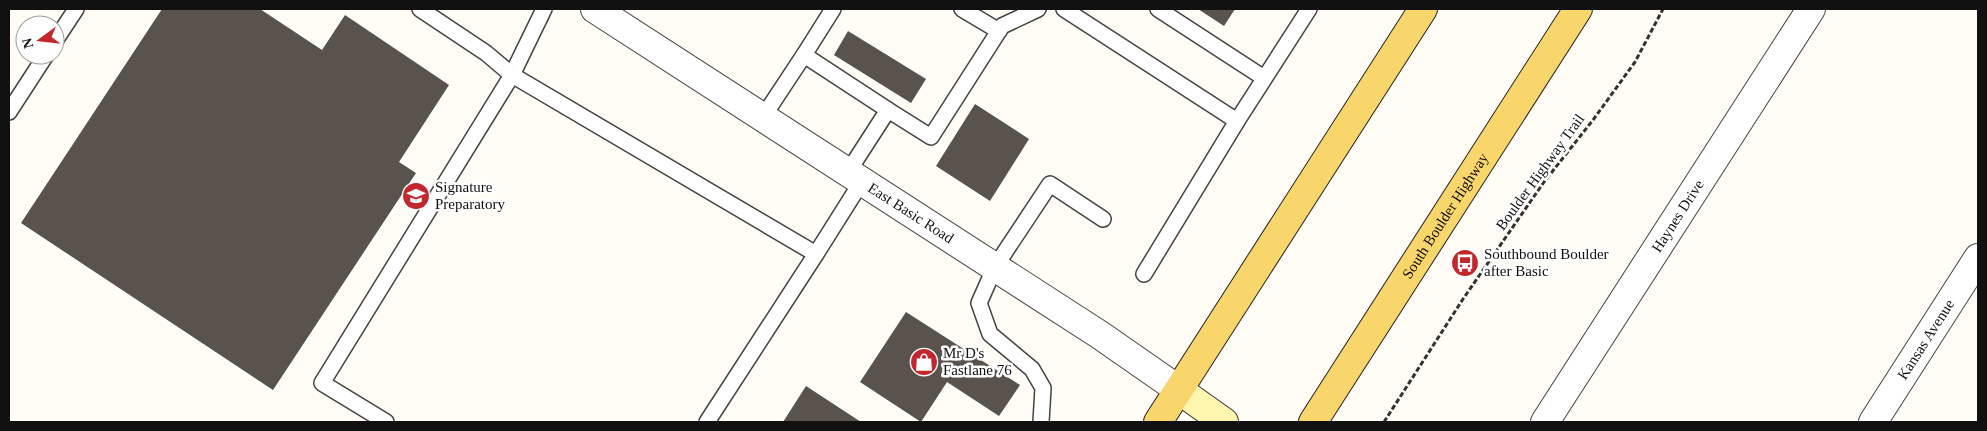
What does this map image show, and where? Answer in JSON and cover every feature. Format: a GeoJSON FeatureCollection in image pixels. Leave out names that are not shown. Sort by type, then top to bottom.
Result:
{"type":"FeatureCollection","features":[{"type":"Feature","properties":{"kind":"main road"},"geometry":{"type":"LineString","coordinates":[[1158,422],[1423,9]]}},
{"type":"Feature","properties":{"kind":"main road","name":"South Boulder Highway"},"geometry":{"type":"LineString","coordinates":[[1313,422],[1578,9]]}},
{"type":"Feature","properties":{"kind":"street","name":"East Basic Road"},"geometry":{"type":"LineString","coordinates":[[595,9],[1100,335],[1224,422]]}},
{"type":"Feature","properties":{"kind":"street","name":"Haynes Drive"},"geometry":{"type":"LineString","coordinates":[[1545,422],[1811,9]]}},
{"type":"Feature","properties":{"kind":"street","name":"Kansas Avenue"},"geometry":{"type":"LineString","coordinates":[[1873,422],[1978,258]]}},
{"type":"Feature","properties":{"kind":"lane"},"geometry":{"type":"LineString","coordinates":[[65,26],[76,9]]}},
{"type":"Feature","properties":{"kind":"lane"},"geometry":{"type":"LineString","coordinates":[[420,9],[486,53],[512,75],[816,254]]}},
{"type":"Feature","properties":{"kind":"lane"},"geometry":{"type":"LineString","coordinates":[[386,422],[322,384],[512,75],[544,9]]}},
{"type":"Feature","properties":{"kind":"lane"},"geometry":{"type":"LineString","coordinates":[[763,117],[833,9]]}},
{"type":"Feature","properties":{"kind":"lane"},"geometry":{"type":"LineString","coordinates":[[962,9],[998,32]]}},
{"type":"Feature","properties":{"kind":"lane"},"geometry":{"type":"LineString","coordinates":[[804,55],[931,137],[1002,26],[1038,9]]}},
{"type":"Feature","properties":{"kind":"lane"},"geometry":{"type":"LineString","coordinates":[[1064,9],[1237,121]]}},
{"type":"Feature","properties":{"kind":"lane"},"geometry":{"type":"LineString","coordinates":[[1158,9],[1264,78]]}},
{"type":"Feature","properties":{"kind":"lane"},"geometry":{"type":"LineString","coordinates":[[1144,274],[1237,121],[1309,9]]}},
{"type":"Feature","properties":{"kind":"lane"},"geometry":{"type":"LineString","coordinates":[[9,112],[40,65]]}},
{"type":"Feature","properties":{"kind":"lane"},"geometry":{"type":"LineString","coordinates":[[707,422],[816,254],[888,110]]}},
{"type":"Feature","properties":{"kind":"lane"},"geometry":{"type":"LineString","coordinates":[[1041,422],[1044,388],[1032,369],[990,334],[979,303],[995,267],[1050,184],[1104,219]]}},
{"type":"Feature","properties":{"kind":"path","name":"Boulder Highway Trail"},"geometry":{"type":"LineString","coordinates":[[1384,422],[1463,299],[1544,182],[1593,120],[1635,62],[1663,9]]}},
{"type":"Feature","properties":{"kind":"building"},"geometry":{"type":"Polygon","coordinates":[[[162,9],[260,9],[322,50],[345,15],[449,85],[399,162],[416,173],[273,390],[21,223],[162,9]]]}},
{"type":"Feature","properties":{"kind":"building"},"geometry":{"type":"Polygon","coordinates":[[[1198,9],[1235,9],[1224,26],[1198,9]]]}},
{"type":"Feature","properties":{"kind":"building"},"geometry":{"type":"Polygon","coordinates":[[[848,31],[926,79],[911,103],[834,55],[848,31]]]}},
{"type":"Feature","properties":{"kind":"building"},"geometry":{"type":"Polygon","coordinates":[[[975,104],[1029,139],[990,201],[936,166],[975,104]]]}},
{"type":"Feature","properties":{"kind":"building"},"geometry":{"type":"Polygon","coordinates":[[[906,312],[1020,385],[999,416],[947,382],[921,422],[860,382],[906,312]]]}},
{"type":"Feature","properties":{"kind":"building"},"geometry":{"type":"Polygon","coordinates":[[[806,386],[861,422],[783,422],[806,386]]]}},
{"type":"Feature","properties":{"kind":"place","name":"Signature Preparatory"},"geometry":{"type":"Point","coordinates":[416,196]}},
{"type":"Feature","properties":{"kind":"place","name":"Southbound Boulder after Basic"},"geometry":{"type":"Point","coordinates":[1465,263]}},
{"type":"Feature","properties":{"kind":"place","name":"Mr D's Fastlane 76"},"geometry":{"type":"Point","coordinates":[924,362]}}]}
